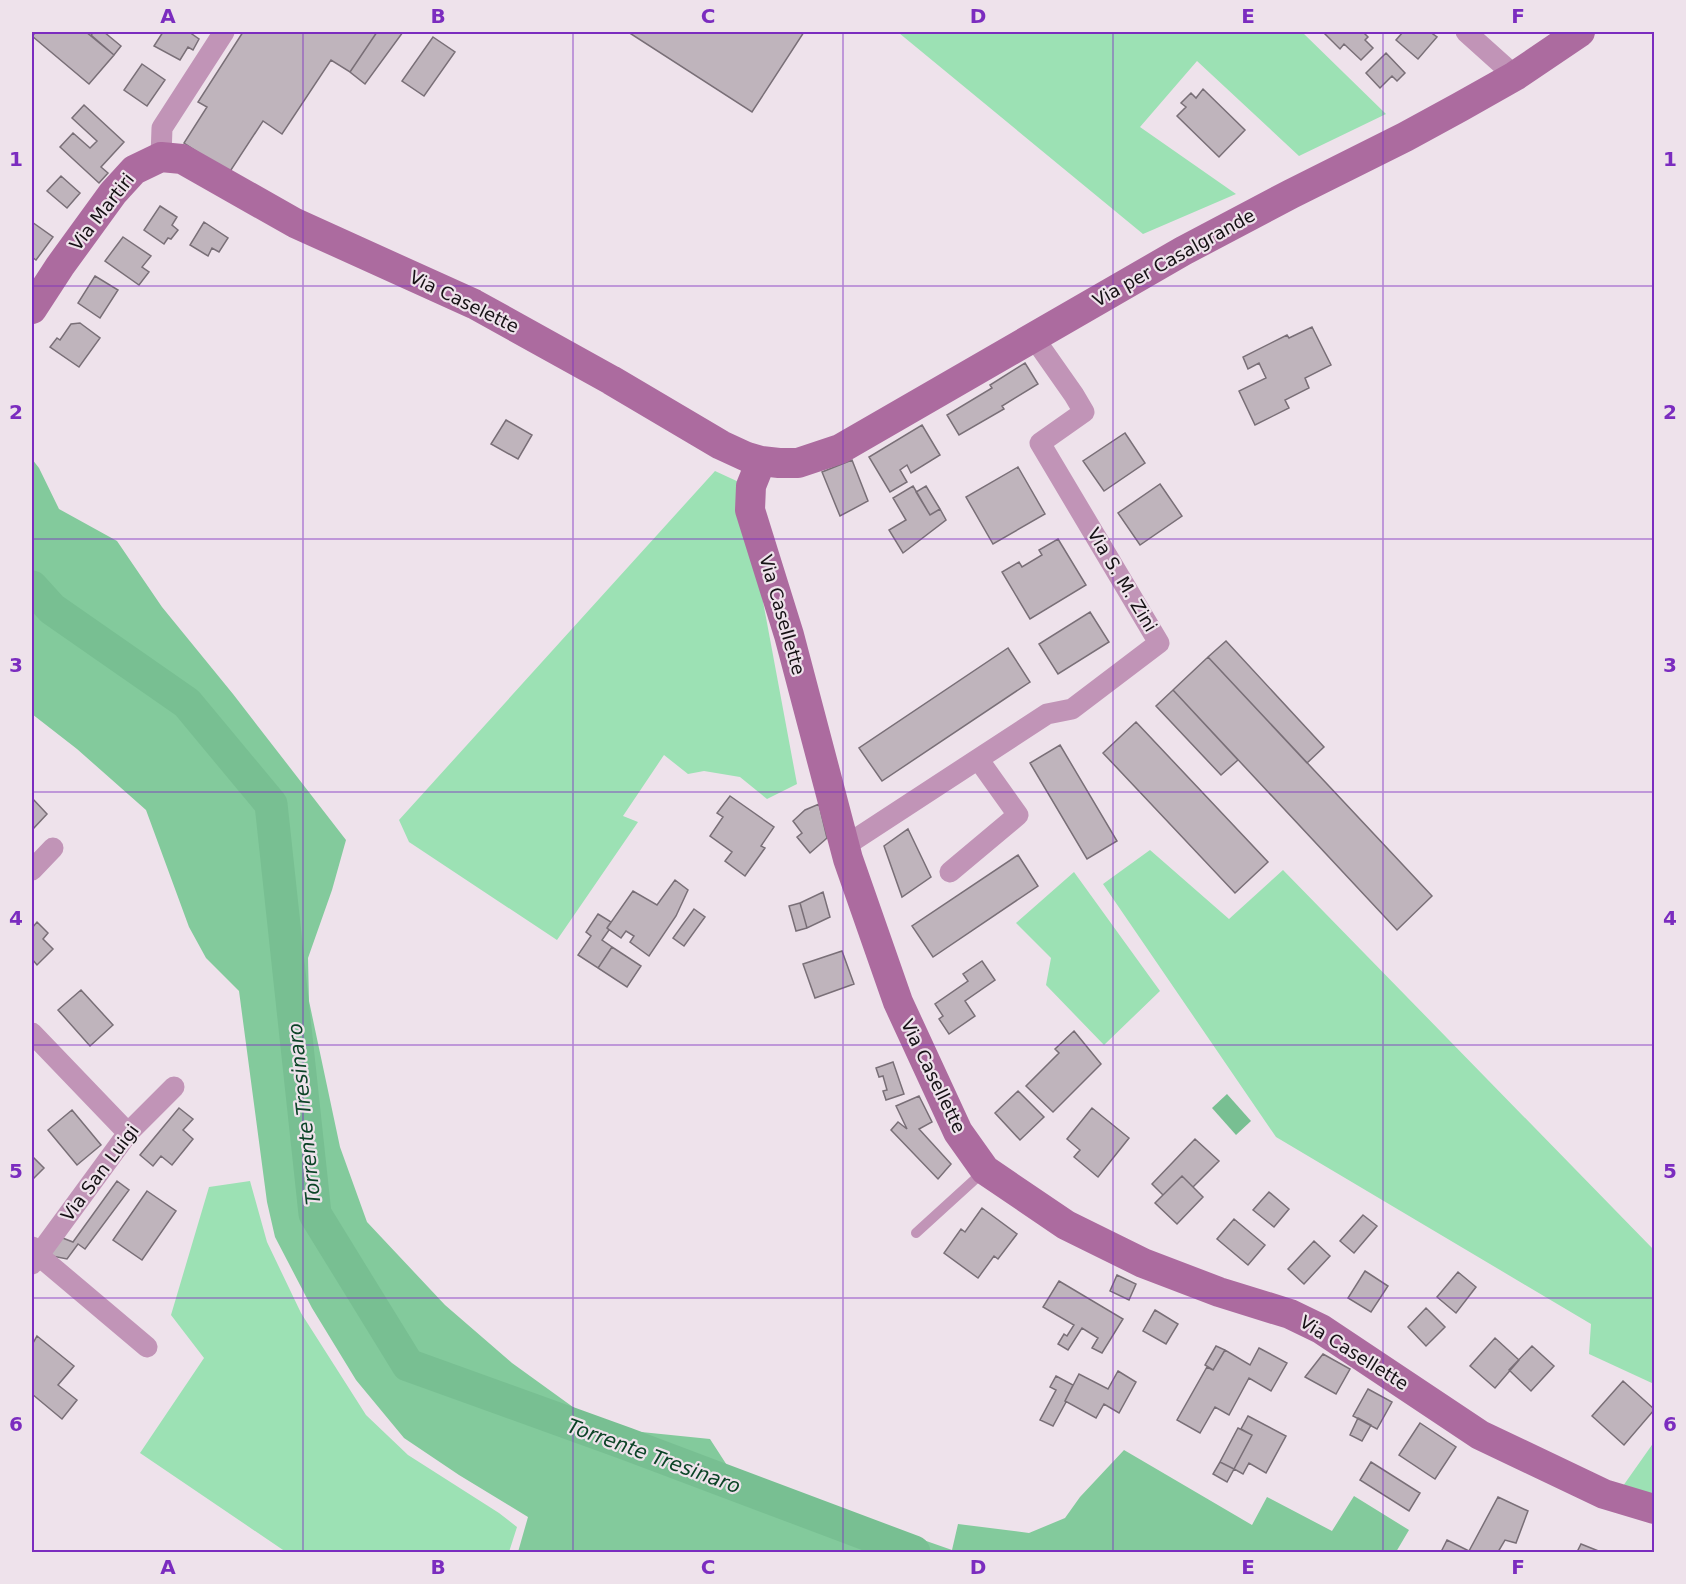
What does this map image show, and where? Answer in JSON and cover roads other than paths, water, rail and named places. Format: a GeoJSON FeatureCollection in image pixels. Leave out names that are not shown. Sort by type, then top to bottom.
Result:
{"type":"FeatureCollection","features":[{"type":"Feature","properties":{"kind":"street"},"geometry":{"type":"LineString","coordinates":[[161,157],[162,128],[224,32]]}},
{"type":"Feature","properties":{"kind":"street"},"geometry":{"type":"LineString","coordinates":[[1466,32],[1515,75]]}},
{"type":"Feature","properties":{"kind":"street","name":"Via per Casalgrande"},"geometry":{"type":"LineString","coordinates":[[760,461],[779,464],[798,463],[840,449],[1183,251],[1405,137],[1515,75],[1580,32]]}},
{"type":"Feature","properties":{"kind":"street","name":"Via Martiri"},"geometry":{"type":"LineString","coordinates":[[32,309],[113,193],[134,170],[161,157]]}},
{"type":"Feature","properties":{"kind":"street","name":"Via Caselette"},"geometry":{"type":"LineString","coordinates":[[161,157],[182,159],[295,223],[474,304],[611,380],[721,445],[760,461]]}},
{"type":"Feature","properties":{"kind":"street","name":"Via S. M. Zini"},"geometry":{"type":"LineString","coordinates":[[844,846],[1047,714],[1072,709],[1159,643],[1040,443],[1084,412],[1041,348]]}},
{"type":"Feature","properties":{"kind":"street","name":"Via Casellette"},"geometry":{"type":"LineString","coordinates":[[760,461],[751,486],[750,510],[789,635],[844,846],[898,1002],[958,1131],[985,1170],[1066,1225],[1143,1263],[1219,1292],[1290,1314],[1321,1329],[1480,1435],[1604,1494],[1654,1509]]}},
{"type":"Feature","properties":{"kind":"street"},"geometry":{"type":"LineString","coordinates":[[950,873],[1018,815],[978,759]]}},
{"type":"Feature","properties":{"kind":"street"},"geometry":{"type":"LineString","coordinates":[[32,870],[53,848]]}},
{"type":"Feature","properties":{"kind":"street"},"geometry":{"type":"LineString","coordinates":[[32,1033],[128,1133]]}},
{"type":"Feature","properties":{"kind":"street","name":"Via San Luigi"},"geometry":{"type":"LineString","coordinates":[[34,1256],[128,1133],[174,1087]]}},
{"type":"Feature","properties":{"kind":"street"},"geometry":{"type":"LineString","coordinates":[[34,1256],[147,1347]]}},
{"type":"Feature","properties":{"kind":"lane"},"geometry":{"type":"LineString","coordinates":[[916,1233],[985,1170]]}},
{"type":"Feature","properties":{"kind":"waterway","name":"Torrente Tresinaro"},"geometry":{"type":"LineString","coordinates":[[32,587],[52,609],[187,703],[271,804],[315,1214],[408,1365],[627,1444],[914,1552]]}}]}
